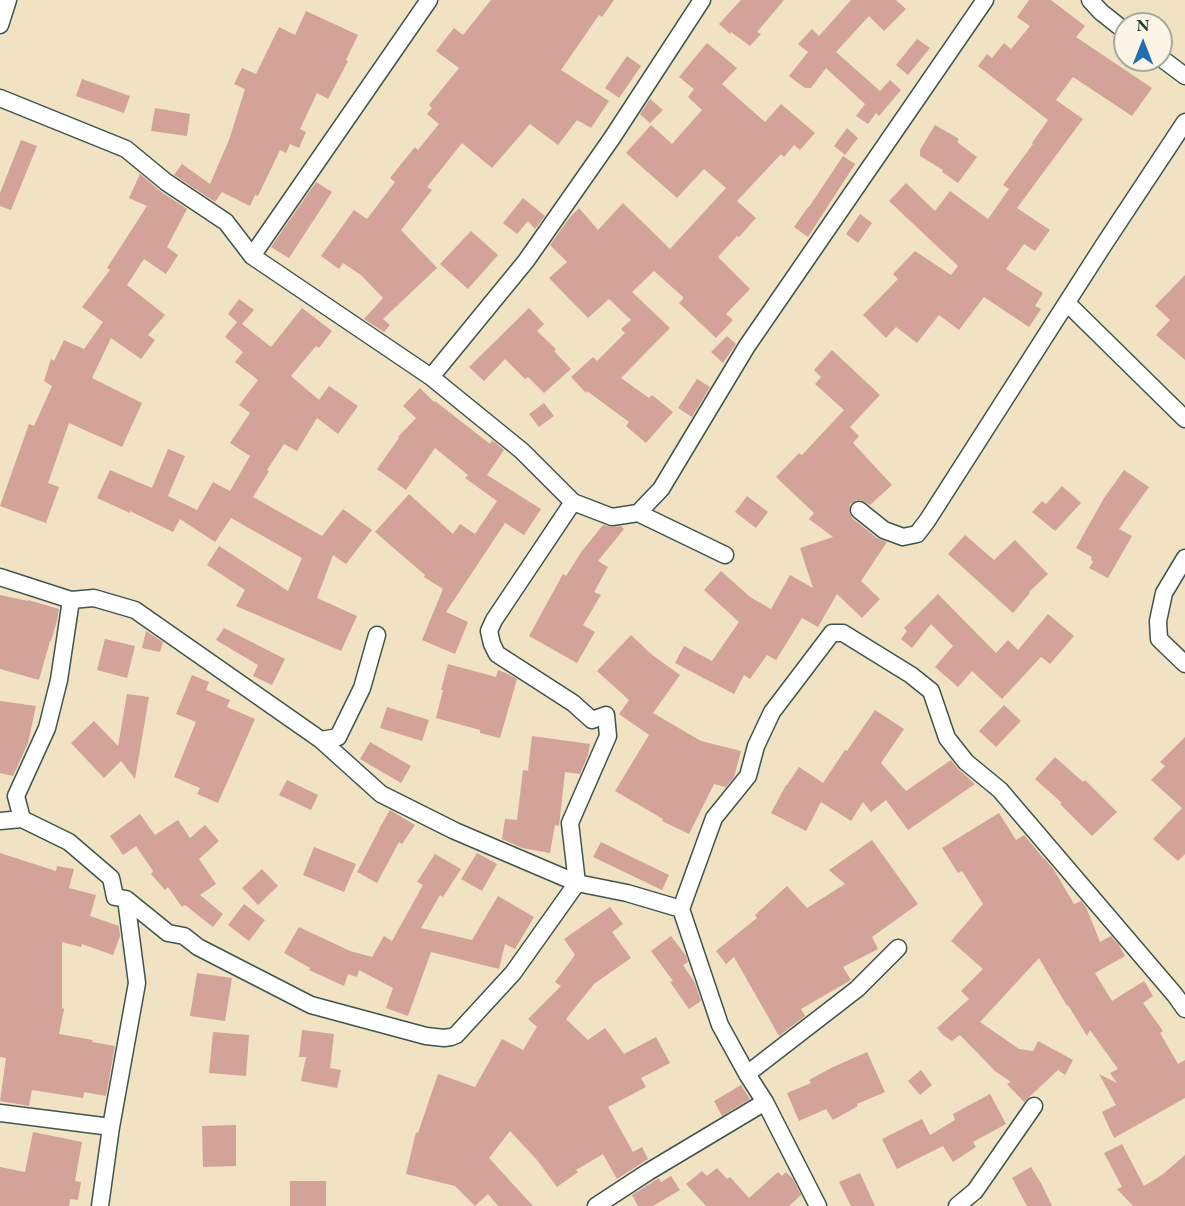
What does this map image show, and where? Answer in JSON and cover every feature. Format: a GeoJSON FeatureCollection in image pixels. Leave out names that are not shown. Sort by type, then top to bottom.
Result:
{"type":"FeatureCollection","features":[{"type":"Feature","properties":{"kind":"street"},"geometry":{"type":"LineString","coordinates":[[0,25],[8,0]]}},
{"type":"Feature","properties":{"kind":"street"},"geometry":{"type":"LineString","coordinates":[[252,256],[429,0]]}},
{"type":"Feature","properties":{"kind":"street"},"geometry":{"type":"LineString","coordinates":[[431,377],[526,261],[612,138],[702,0]]}},
{"type":"Feature","properties":{"kind":"street"},"geometry":{"type":"LineString","coordinates":[[638,513],[661,489],[747,346],[985,0]]}},
{"type":"Feature","properties":{"kind":"street"},"geometry":{"type":"LineString","coordinates":[[1090,0],[1113,22]]}},
{"type":"Feature","properties":{"kind":"street"},"geometry":{"type":"LineString","coordinates":[[0,98],[126,149],[166,182],[226,222],[252,256],[431,377],[522,451],[573,502],[612,517],[638,513],[724,555]]}},
{"type":"Feature","properties":{"kind":"street"},"geometry":{"type":"LineString","coordinates":[[859,510],[884,530],[903,537],[917,534],[1185,122]]}},
{"type":"Feature","properties":{"kind":"street"},"geometry":{"type":"LineString","coordinates":[[1066,303],[1185,419]]}},
{"type":"Feature","properties":{"kind":"street"},"geometry":{"type":"LineString","coordinates":[[0,821],[22,819],[69,842],[111,878],[115,897],[126,899],[168,933],[184,936],[198,947],[311,1005],[426,1036],[451,1037],[461,1030],[513,973],[577,883],[570,823],[608,736],[606,715],[592,720],[573,703],[497,654],[489,631],[494,620],[573,502]]}},
{"type":"Feature","properties":{"kind":"street"},"geometry":{"type":"LineString","coordinates":[[1185,558],[1164,593],[1158,621],[1159,639],[1185,664]]}},
{"type":"Feature","properties":{"kind":"street"},"geometry":{"type":"LineString","coordinates":[[0,577],[71,600],[94,598],[135,610],[321,740],[381,794],[455,831],[577,883],[627,893],[681,909]]}},
{"type":"Feature","properties":{"kind":"street"},"geometry":{"type":"LineString","coordinates":[[22,819],[16,796],[47,728],[59,680],[71,600]]}},
{"type":"Feature","properties":{"kind":"street"},"geometry":{"type":"LineString","coordinates":[[818,1206],[765,1102],[720,1025],[681,909],[714,818],[748,776],[756,746],[772,712],[832,633],[843,633],[910,675],[931,691],[947,738],[959,754],[1000,790],[1185,1009]]}},
{"type":"Feature","properties":{"kind":"street"},"geometry":{"type":"LineString","coordinates":[[321,740],[338,737],[362,688],[377,635]]}},
{"type":"Feature","properties":{"kind":"street"},"geometry":{"type":"LineString","coordinates":[[100,1206],[111,1127],[137,983],[126,899]]}},
{"type":"Feature","properties":{"kind":"street"},"geometry":{"type":"LineString","coordinates":[[747,1074],[857,989],[898,948]]}},
{"type":"Feature","properties":{"kind":"street"},"geometry":{"type":"LineString","coordinates":[[596,1206],[765,1102]]}},
{"type":"Feature","properties":{"kind":"street"},"geometry":{"type":"LineString","coordinates":[[957,1206],[975,1191],[1034,1106]]}},
{"type":"Feature","properties":{"kind":"street"},"geometry":{"type":"LineString","coordinates":[[0,1113],[111,1127]]}},
{"type":"Feature","properties":{"kind":"building"},"geometry":{"type":"Polygon","coordinates":[[[491,0],[614,0],[602,17],[599,15],[561,70],[609,101],[591,128],[577,120],[558,145],[530,124],[492,168],[462,143],[427,187],[432,190],[401,230],[437,268],[383,319],[390,325],[384,332],[364,319],[383,298],[361,275],[343,263],[339,269],[321,256],[354,210],[367,219],[395,182],[390,178],[415,147],[418,150],[439,124],[427,114],[432,108],[429,105],[459,68],[436,51],[454,28],[463,35],[491,0]]]}},
{"type":"Feature","properties":{"kind":"building"},"geometry":{"type":"Polygon","coordinates":[[[741,0],[784,0],[757,32],[761,34],[750,46],[719,24],[741,0]]]}},
{"type":"Feature","properties":{"kind":"building"},"geometry":{"type":"Polygon","coordinates":[[[851,0],[896,0],[906,9],[884,31],[869,16],[836,52],[880,91],[890,80],[901,90],[879,116],[876,113],[868,124],[856,116],[865,104],[826,68],[811,88],[805,88],[789,76],[808,52],[798,44],[812,29],[819,36],[851,0]]]}},
{"type":"Feature","properties":{"kind":"building"},"geometry":{"type":"Polygon","coordinates":[[[1029,0],[1051,0],[1085,26],[1076,37],[1113,62],[1113,72],[1128,72],[1152,88],[1132,116],[1073,77],[1056,100],[1083,119],[1017,208],[1050,230],[1035,251],[1024,244],[1006,269],[1043,293],[1035,306],[1041,309],[1029,327],[984,297],[959,330],[939,315],[917,343],[896,327],[886,338],[863,315],[898,279],[893,274],[915,251],[951,275],[958,266],[889,201],[906,183],[935,211],[950,191],[988,219],[1009,189],[1003,185],[1048,120],[978,66],[987,54],[992,58],[1004,43],[1011,49],[1030,26],[1017,17],[1029,0]]]}},
{"type":"Feature","properties":{"kind":"building"},"geometry":{"type":"Polygon","coordinates":[[[306,11],[358,35],[346,60],[348,61],[328,99],[317,93],[300,129],[306,132],[299,148],[290,144],[286,153],[280,150],[258,196],[255,195],[250,206],[222,192],[215,202],[174,175],[182,164],[210,184],[229,140],[245,89],[234,84],[242,68],[256,74],[279,27],[295,35],[306,11]]]}},
{"type":"Feature","properties":{"kind":"building"},"geometry":{"type":"Polygon","coordinates":[[[917,39],[930,48],[908,75],[896,65],[917,39]]]}},
{"type":"Feature","properties":{"kind":"building"},"geometry":{"type":"Polygon","coordinates":[[[707,43],[737,68],[722,84],[765,122],[781,104],[815,133],[800,150],[794,145],[784,157],[781,154],[737,201],[756,218],[718,257],[750,289],[726,314],[733,320],[716,338],[679,303],[683,297],[654,271],[632,292],[670,328],[621,378],[649,398],[652,395],[673,412],[646,443],[626,426],[629,422],[587,391],[586,393],[571,377],[593,357],[597,361],[625,333],[621,329],[631,320],[609,299],[588,318],[549,278],[567,262],[550,245],[579,208],[598,230],[623,203],[670,249],[726,188],[704,169],[677,198],[626,153],[651,125],[672,144],[702,110],[688,97],[694,89],[679,77],[707,43]]]}},
{"type":"Feature","properties":{"kind":"building"},"geometry":{"type":"Polygon","coordinates":[[[627,56],[641,66],[619,98],[605,88],[627,56]]]}},
{"type":"Feature","properties":{"kind":"building"},"geometry":{"type":"Polygon","coordinates":[[[82,79],[130,96],[124,113],[76,96],[82,79]]]}},
{"type":"Feature","properties":{"kind":"building"},"geometry":{"type":"Polygon","coordinates":[[[650,99],[663,110],[650,123],[640,114],[650,99]]]}},
{"type":"Feature","properties":{"kind":"building"},"geometry":{"type":"Polygon","coordinates":[[[155,108],[190,114],[187,136],[151,131],[155,108]]]}},
{"type":"Feature","properties":{"kind":"building"},"geometry":{"type":"Polygon","coordinates":[[[935,125],[959,139],[957,142],[977,157],[958,183],[942,172],[943,170],[920,156],[920,150],[935,125]]]}},
{"type":"Feature","properties":{"kind":"building"},"geometry":{"type":"Polygon","coordinates":[[[847,128],[858,138],[845,155],[834,146],[847,128]]]}},
{"type":"Feature","properties":{"kind":"building"},"geometry":{"type":"Polygon","coordinates":[[[21,140],[37,146],[11,210],[0,206],[0,193],[21,140]]]}},
{"type":"Feature","properties":{"kind":"building"},"geometry":{"type":"Polygon","coordinates":[[[843,156],[855,164],[808,237],[794,227],[843,156]]]}},
{"type":"Feature","properties":{"kind":"building"},"geometry":{"type":"Polygon","coordinates":[[[140,174],[187,209],[167,247],[178,255],[166,274],[144,259],[127,285],[165,315],[148,335],[155,340],[141,359],[111,338],[92,378],[142,403],[122,447],[69,423],[48,483],[59,487],[46,523],[0,506],[29,424],[34,426],[52,386],[44,381],[51,359],[54,361],[64,340],[84,349],[103,322],[82,307],[110,270],[107,268],[147,206],[129,198],[140,174]]]}},
{"type":"Feature","properties":{"kind":"building"},"geometry":{"type":"Polygon","coordinates":[[[316,182],[332,192],[289,258],[271,247],[316,182]]]}},
{"type":"Feature","properties":{"kind":"building"},"geometry":{"type":"Polygon","coordinates":[[[523,198],[545,216],[535,229],[528,221],[517,234],[503,223],[523,198]]]}},
{"type":"Feature","properties":{"kind":"building"},"geometry":{"type":"Polygon","coordinates":[[[860,214],[872,223],[858,243],[846,234],[860,214]]]}},
{"type":"Feature","properties":{"kind":"building"},"geometry":{"type":"Polygon","coordinates":[[[471,231],[498,255],[468,289],[440,264],[471,231]]]}},
{"type":"Feature","properties":{"kind":"building"},"geometry":{"type":"Polygon","coordinates":[[[1185,275],[1185,360],[1156,335],[1170,320],[1155,306],[1185,275]]]}},
{"type":"Feature","properties":{"kind":"building"},"geometry":{"type":"Polygon","coordinates":[[[239,299],[254,310],[242,324],[271,347],[302,308],[332,331],[319,348],[316,346],[291,376],[319,400],[329,386],[358,406],[338,434],[317,418],[297,451],[284,444],[253,497],[322,536],[343,509],[372,530],[346,564],[333,555],[317,598],[357,616],[341,651],[236,606],[245,590],[207,565],[219,546],[288,591],[302,558],[231,518],[215,542],[180,519],[173,532],[97,498],[110,470],[152,488],[168,449],[185,456],[168,496],[197,510],[213,482],[230,491],[250,456],[230,443],[250,413],[239,405],[258,380],[235,362],[243,352],[225,337],[237,322],[228,314],[239,299]]]}},
{"type":"Feature","properties":{"kind":"building"},"geometry":{"type":"Polygon","coordinates":[[[529,308],[544,324],[537,331],[556,349],[554,351],[571,369],[544,393],[528,377],[525,379],[505,359],[484,381],[469,367],[529,308]]]}},
{"type":"Feature","properties":{"kind":"building"},"geometry":{"type":"Polygon","coordinates":[[[727,336],[736,344],[723,363],[711,352],[727,336]]]}},
{"type":"Feature","properties":{"kind":"building"},"geometry":{"type":"Polygon","coordinates":[[[832,350],[880,395],[850,427],[859,436],[853,443],[892,485],[870,505],[856,500],[850,504],[849,509],[852,518],[877,538],[887,542],[861,581],[880,599],[862,618],[837,594],[818,627],[802,618],[776,660],[767,655],[750,679],[744,675],[734,694],[675,663],[684,646],[712,661],[739,622],[704,590],[721,571],[750,597],[771,609],[790,575],[813,588],[800,548],[833,537],[809,519],[814,513],[776,477],[799,453],[802,455],[844,410],[815,384],[821,377],[814,370],[832,350]]]}},
{"type":"Feature","properties":{"kind":"building"},"geometry":{"type":"Polygon","coordinates":[[[697,379],[710,387],[692,417],[678,408],[697,379]]]}},
{"type":"Feature","properties":{"kind":"building"},"geometry":{"type":"Polygon","coordinates":[[[420,388],[434,402],[490,444],[492,440],[504,450],[487,475],[541,509],[524,535],[505,523],[446,612],[468,622],[455,654],[422,640],[443,589],[424,577],[425,575],[375,532],[409,494],[453,534],[460,524],[475,534],[497,501],[465,478],[468,475],[435,448],[406,490],[377,469],[398,437],[416,418],[403,406],[420,388]]]}},
{"type":"Feature","properties":{"kind":"building"},"geometry":{"type":"Polygon","coordinates":[[[544,403],[554,416],[539,427],[529,414],[544,403]]]}},
{"type":"Feature","properties":{"kind":"building"},"geometry":{"type":"Polygon","coordinates":[[[1124,470],[1149,487],[1119,529],[1132,536],[1108,578],[1089,568],[1093,562],[1092,557],[1076,548],[1104,498],[1124,470]]]}},
{"type":"Feature","properties":{"kind":"building"},"geometry":{"type":"Polygon","coordinates":[[[1062,486],[1081,503],[1055,531],[1032,512],[1042,501],[1046,504],[1062,486]]]}},
{"type":"Feature","properties":{"kind":"building"},"geometry":{"type":"Polygon","coordinates":[[[747,496],[768,512],[756,528],[735,512],[747,496]]]}},
{"type":"Feature","properties":{"kind":"building"},"geometry":{"type":"Polygon","coordinates":[[[603,525],[621,526],[624,529],[598,561],[608,567],[594,592],[601,595],[583,625],[595,632],[577,663],[529,636],[563,574],[566,576],[603,525]]]}},
{"type":"Feature","properties":{"kind":"building"},"geometry":{"type":"Polygon","coordinates":[[[965,535],[994,560],[1015,540],[1048,574],[1029,592],[1013,613],[948,554],[965,535]]]}},
{"type":"Feature","properties":{"kind":"building"},"geometry":{"type":"Polygon","coordinates":[[[938,594],[996,653],[1008,640],[1018,650],[1048,614],[1074,636],[1050,664],[1041,657],[1002,699],[972,671],[958,687],[935,667],[953,646],[931,624],[912,648],[901,639],[907,631],[904,628],[938,594]]]}},
{"type":"Feature","properties":{"kind":"building"},"geometry":{"type":"Polygon","coordinates":[[[0,595],[59,609],[39,680],[0,669],[0,595]]]}},
{"type":"Feature","properties":{"kind":"building"},"geometry":{"type":"Polygon","coordinates":[[[224,628],[285,659],[272,685],[253,676],[258,665],[216,640],[224,628]]]}},
{"type":"Feature","properties":{"kind":"building"},"geometry":{"type":"Polygon","coordinates":[[[146,631],[163,642],[160,652],[142,648],[146,631]]]}},
{"type":"Feature","properties":{"kind":"building"},"geometry":{"type":"Polygon","coordinates":[[[631,635],[651,654],[680,675],[653,713],[701,741],[741,751],[734,777],[726,787],[714,784],[689,834],[662,821],[663,819],[615,791],[649,735],[619,714],[629,700],[597,671],[631,635]]]}},
{"type":"Feature","properties":{"kind":"building"},"geometry":{"type":"Polygon","coordinates":[[[105,639],[135,646],[127,678],[97,670],[105,639]]]}},
{"type":"Feature","properties":{"kind":"building"},"geometry":{"type":"Polygon","coordinates":[[[448,664],[496,677],[498,670],[517,679],[500,738],[436,718],[448,664]]]}},
{"type":"Feature","properties":{"kind":"building"},"geometry":{"type":"Polygon","coordinates":[[[192,675],[209,682],[206,690],[230,700],[227,707],[255,719],[218,803],[197,794],[200,788],[174,777],[196,722],[176,714],[192,675]]]}},
{"type":"Feature","properties":{"kind":"building"},"geometry":{"type":"Polygon","coordinates":[[[127,694],[149,697],[135,779],[121,761],[104,778],[71,743],[94,721],[118,746],[127,694]]]}},
{"type":"Feature","properties":{"kind":"building"},"geometry":{"type":"Polygon","coordinates":[[[0,701],[36,706],[28,743],[13,776],[0,773],[0,701]]]}},
{"type":"Feature","properties":{"kind":"building"},"geometry":{"type":"Polygon","coordinates":[[[1004,705],[1021,721],[996,747],[979,731],[1004,705]]]}},
{"type":"Feature","properties":{"kind":"building"},"geometry":{"type":"Polygon","coordinates":[[[387,707],[429,720],[422,741],[380,728],[387,707]]]}},
{"type":"Feature","properties":{"kind":"building"},"geometry":{"type":"Polygon","coordinates":[[[875,710],[904,729],[881,763],[906,791],[951,760],[975,784],[908,830],[886,800],[871,812],[863,802],[851,821],[821,802],[806,831],[771,813],[799,767],[823,783],[875,710]]]}},
{"type":"Feature","properties":{"kind":"building"},"geometry":{"type":"Polygon","coordinates":[[[532,736],[590,744],[580,774],[565,772],[559,826],[555,825],[550,853],[522,848],[502,839],[505,819],[517,820],[523,770],[528,771],[532,736]]]}},
{"type":"Feature","properties":{"kind":"building"},"geometry":{"type":"Polygon","coordinates":[[[1185,737],[1185,854],[1178,861],[1153,839],[1182,808],[1151,780],[1165,766],[1160,762],[1185,737]]]}},
{"type":"Feature","properties":{"kind":"building"},"geometry":{"type":"Polygon","coordinates":[[[370,742],[411,766],[401,783],[360,759],[370,742]]]}},
{"type":"Feature","properties":{"kind":"building"},"geometry":{"type":"Polygon","coordinates":[[[1055,757],[1083,782],[1085,780],[1117,812],[1092,836],[1060,804],[1062,803],[1035,779],[1055,757]]]}},
{"type":"Feature","properties":{"kind":"building"},"geometry":{"type":"Polygon","coordinates":[[[287,780],[318,795],[311,810],[279,795],[287,780]]]}},
{"type":"Feature","properties":{"kind":"building"},"geometry":{"type":"Polygon","coordinates":[[[390,810],[415,825],[402,844],[399,842],[377,883],[357,872],[390,810]]]}},
{"type":"Feature","properties":{"kind":"building"},"geometry":{"type":"Polygon","coordinates":[[[999,813],[1016,840],[1024,835],[1045,859],[1074,904],[1081,901],[1086,907],[1100,942],[1111,936],[1119,945],[1125,956],[1095,973],[1112,1001],[1144,981],[1153,996],[1143,1003],[1163,1031],[1160,1033],[1178,1064],[1185,1060],[1185,1098],[1114,1138],[1102,1112],[1116,1105],[1099,1074],[1117,1083],[1110,1073],[1118,1069],[1090,1030],[1087,1036],[1039,958],[980,1022],[1019,1049],[1033,1051],[1038,1041],[1073,1060],[1065,1075],[1058,1070],[1024,1102],[1007,1084],[1011,1082],[995,1071],[960,1035],[952,1041],[937,1028],[969,999],[961,991],[983,969],[951,941],[983,904],[962,871],[958,873],[942,848],[999,813]]]}},
{"type":"Feature","properties":{"kind":"building"},"geometry":{"type":"Polygon","coordinates":[[[140,814],[155,835],[178,820],[190,838],[205,825],[219,841],[199,859],[216,884],[200,895],[223,914],[213,927],[185,905],[182,907],[168,887],[165,890],[151,874],[153,871],[136,846],[123,855],[110,836],[140,814]]]}},
{"type":"Feature","properties":{"kind":"building"},"geometry":{"type":"Polygon","coordinates":[[[872,840],[918,904],[872,937],[878,949],[843,967],[851,980],[801,1009],[805,1016],[779,1036],[734,957],[726,964],[716,951],[757,918],[755,915],[787,886],[807,908],[845,884],[829,870],[872,840]]]}},
{"type":"Feature","properties":{"kind":"building"},"geometry":{"type":"Polygon","coordinates":[[[601,842],[669,875],[662,890],[593,857],[601,842]]]}},
{"type":"Feature","properties":{"kind":"building"},"geometry":{"type":"Polygon","coordinates":[[[314,847],[356,864],[344,892],[303,875],[314,847]]]}},
{"type":"Feature","properties":{"kind":"building"},"geometry":{"type":"Polygon","coordinates":[[[0,853],[56,871],[57,866],[74,869],[69,888],[96,895],[90,916],[119,926],[120,936],[113,955],[82,944],[81,947],[62,942],[62,1008],[64,1009],[59,1034],[115,1046],[106,1096],[84,1092],[83,1098],[32,1090],[29,1106],[0,1101],[6,1058],[0,1057],[0,853]]]}},
{"type":"Feature","properties":{"kind":"building"},"geometry":{"type":"Polygon","coordinates":[[[477,853],[497,864],[482,891],[461,879],[477,853]]]}},
{"type":"Feature","properties":{"kind":"building"},"geometry":{"type":"Polygon","coordinates":[[[435,854],[461,869],[443,897],[440,895],[421,928],[472,940],[498,896],[534,917],[515,949],[505,944],[499,969],[431,952],[408,1016],[386,1008],[393,988],[359,970],[357,977],[348,974],[344,986],[309,970],[310,968],[284,953],[299,927],[350,951],[372,957],[384,936],[392,941],[423,885],[417,882],[435,854]]]}},
{"type":"Feature","properties":{"kind":"building"},"geometry":{"type":"Polygon","coordinates":[[[262,869],[278,886],[258,905],[242,888],[262,869]]]}},
{"type":"Feature","properties":{"kind":"building"},"geometry":{"type":"Polygon","coordinates":[[[244,904],[265,920],[249,941],[228,925],[244,904]]]}},
{"type":"Feature","properties":{"kind":"building"},"geometry":{"type":"Polygon","coordinates":[[[610,907],[623,924],[612,932],[631,958],[594,984],[566,1019],[588,1040],[605,1028],[624,1054],[656,1037],[670,1063],[641,1078],[646,1087],[608,1107],[633,1152],[642,1147],[648,1159],[617,1179],[603,1154],[576,1170],[578,1172],[557,1187],[537,1160],[510,1131],[489,1158],[533,1206],[498,1206],[488,1194],[475,1206],[455,1186],[406,1174],[416,1132],[418,1133],[438,1074],[475,1087],[502,1039],[523,1050],[537,1027],[528,1019],[561,986],[555,982],[575,955],[564,939],[610,907]]]}},
{"type":"Feature","properties":{"kind":"building"},"geometry":{"type":"Polygon","coordinates":[[[671,936],[686,956],[688,962],[683,965],[695,983],[701,1001],[689,1009],[670,982],[673,981],[651,951],[671,936]]]}},
{"type":"Feature","properties":{"kind":"building"},"geometry":{"type":"Polygon","coordinates":[[[197,973],[232,978],[225,1021],[190,1016],[197,973]]]}},
{"type":"Feature","properties":{"kind":"building"},"geometry":{"type":"Polygon","coordinates":[[[302,1030],[334,1034],[330,1068],[341,1070],[337,1088],[301,1081],[306,1057],[299,1057],[302,1030]]]}},
{"type":"Feature","properties":{"kind":"building"},"geometry":{"type":"Polygon","coordinates":[[[213,1032],[249,1035],[246,1076],[209,1073],[213,1032]]]}},
{"type":"Feature","properties":{"kind":"building"},"geometry":{"type":"Polygon","coordinates":[[[867,1052],[885,1092],[857,1104],[858,1106],[833,1120],[826,1109],[799,1121],[787,1093],[811,1083],[809,1080],[831,1068],[867,1052]]]}},
{"type":"Feature","properties":{"kind":"building"},"geometry":{"type":"Polygon","coordinates":[[[921,1070],[932,1085],[920,1095],[908,1081],[921,1070]]]}},
{"type":"Feature","properties":{"kind":"building"},"geometry":{"type":"Polygon","coordinates":[[[741,1085],[750,1099],[722,1116],[714,1101],[741,1085]]]}},
{"type":"Feature","properties":{"kind":"building"},"geometry":{"type":"Polygon","coordinates":[[[990,1094],[1006,1124],[973,1142],[976,1147],[953,1162],[943,1146],[897,1169],[882,1139],[922,1119],[930,1135],[955,1120],[953,1114],[990,1094]]]}},
{"type":"Feature","properties":{"kind":"building"},"geometry":{"type":"Polygon","coordinates":[[[236,1125],[236,1166],[203,1167],[202,1126],[236,1125]]]}},
{"type":"Feature","properties":{"kind":"building"},"geometry":{"type":"Polygon","coordinates":[[[33,1132],[82,1142],[75,1181],[81,1182],[78,1200],[70,1199],[69,1206],[0,1206],[0,1167],[25,1172],[33,1132]]]}},
{"type":"Feature","properties":{"kind":"building"},"geometry":{"type":"Polygon","coordinates":[[[1122,1144],[1144,1186],[1162,1175],[1185,1155],[1185,1206],[1133,1206],[1117,1189],[1122,1187],[1104,1153],[1122,1144]]]}},
{"type":"Feature","properties":{"kind":"building"},"geometry":{"type":"Polygon","coordinates":[[[1031,1167],[1052,1206],[1027,1206],[1012,1178],[1031,1167]]]}},
{"type":"Feature","properties":{"kind":"building"},"geometry":{"type":"Polygon","coordinates":[[[717,1168],[727,1179],[730,1177],[749,1198],[778,1172],[782,1176],[786,1172],[793,1179],[801,1195],[789,1206],[706,1206],[686,1184],[702,1171],[707,1176],[717,1168]]]}},
{"type":"Feature","properties":{"kind":"building"},"geometry":{"type":"Polygon","coordinates":[[[860,1173],[875,1206],[851,1206],[839,1182],[860,1173]]]}},
{"type":"Feature","properties":{"kind":"building"},"geometry":{"type":"Polygon","coordinates":[[[671,1176],[680,1190],[653,1206],[638,1206],[632,1195],[659,1178],[661,1182],[671,1176]]]}},
{"type":"Feature","properties":{"kind":"building"},"geometry":{"type":"Polygon","coordinates":[[[290,1181],[326,1181],[326,1206],[290,1206],[290,1181]]]}}]}
